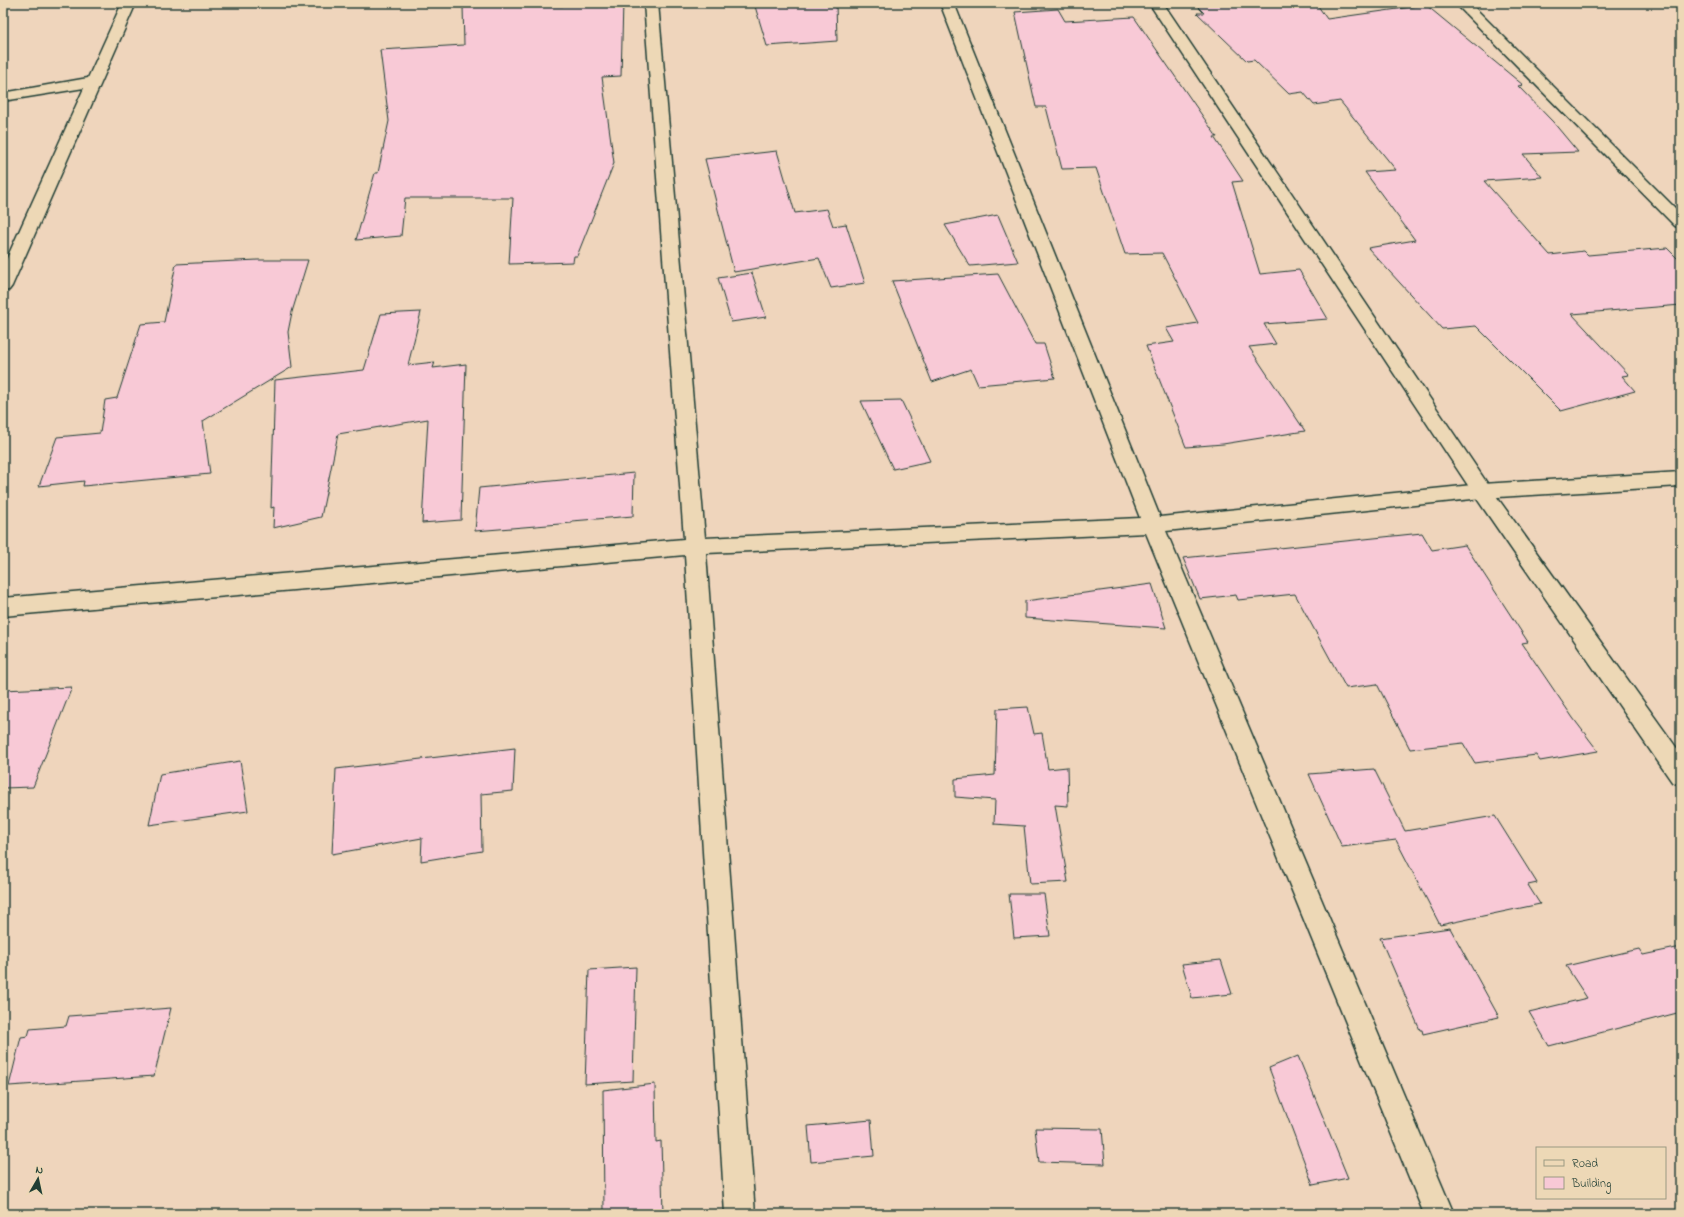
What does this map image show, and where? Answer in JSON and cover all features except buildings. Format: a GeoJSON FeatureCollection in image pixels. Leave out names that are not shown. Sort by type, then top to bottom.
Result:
{"type":"FeatureCollection","features":[{"type":"Feature","properties":{"kind":"street"},"geometry":{"type":"LineString","coordinates":[[3,286],[128,3]]}},
{"type":"Feature","properties":{"kind":"street"},"geometry":{"type":"LineString","coordinates":[[651,3],[695,546],[740,1214]]}},
{"type":"Feature","properties":{"kind":"street"},"geometry":{"type":"LineString","coordinates":[[947,3],[1153,525],[1439,1214]]}},
{"type":"Feature","properties":{"kind":"street"},"geometry":{"type":"LineString","coordinates":[[1156,3],[1482,491],[1681,774]]}},
{"type":"Feature","properties":{"kind":"street"},"geometry":{"type":"LineString","coordinates":[[1462,3],[1681,222]]}},
{"type":"Feature","properties":{"kind":"street"},"geometry":{"type":"LineString","coordinates":[[3,97],[92,82]]}},
{"type":"Feature","properties":{"kind":"street"},"geometry":{"type":"LineString","coordinates":[[3,607],[695,546],[1153,525],[1482,491],[1681,479]]}}]}
